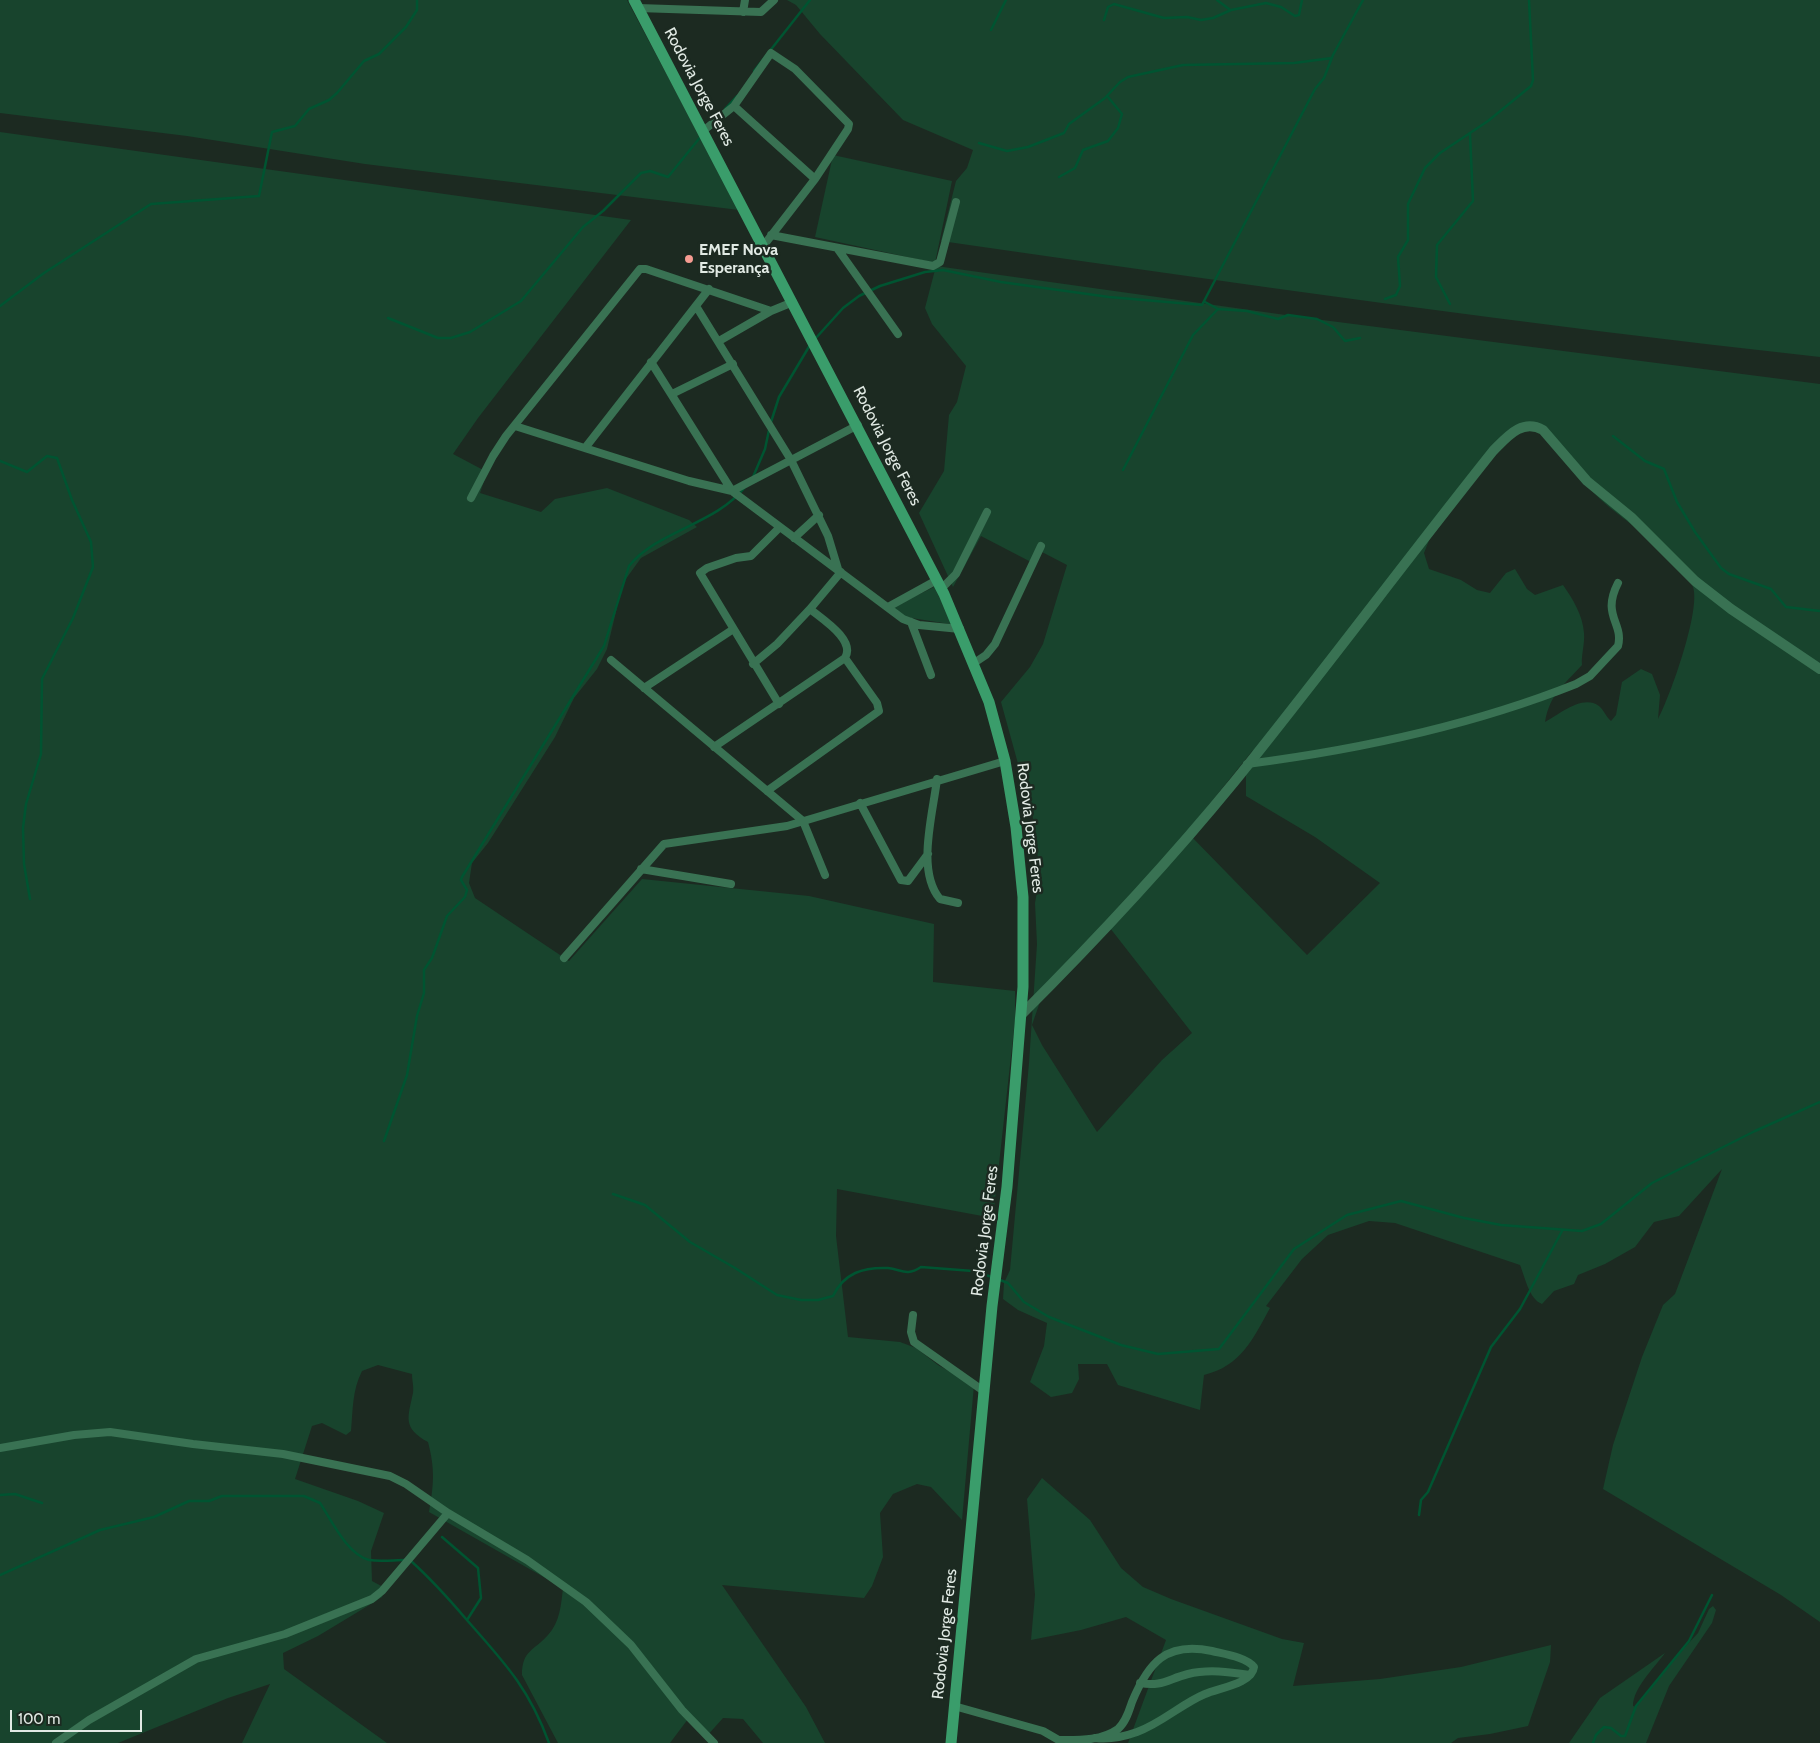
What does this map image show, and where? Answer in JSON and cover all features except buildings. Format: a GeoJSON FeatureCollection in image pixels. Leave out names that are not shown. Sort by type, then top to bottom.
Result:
{"type":"FeatureCollection","features":[{"type":"Feature","properties":{"kind":"main road","name":"Rodovia Jorge Feres"},"geometry":{"type":"LineString","coordinates":[[636,4],[764,245],[939,584],[974,663],[991,709],[1005,760],[1016,827],[1023,897],[1024,954],[1021,1015],[1007,1187],[951,1743]]}},
{"type":"Feature","properties":{"kind":"street"},"geometry":{"type":"LineString","coordinates":[[743,12],[744,0]]}},
{"type":"Feature","properties":{"kind":"street"},"geometry":{"type":"LineString","coordinates":[[636,4],[743,12],[764,11],[774,0]]}},
{"type":"Feature","properties":{"kind":"street"},"geometry":{"type":"LineString","coordinates":[[704,131],[734,106],[771,52],[795,70],[849,124],[815,179],[764,245]]}},
{"type":"Feature","properties":{"kind":"street"},"geometry":{"type":"LineString","coordinates":[[734,106],[815,179]]}},
{"type":"Feature","properties":{"kind":"street"},"geometry":{"type":"LineString","coordinates":[[771,235],[933,266],[940,262],[956,202]]}},
{"type":"Feature","properties":{"kind":"street"},"geometry":{"type":"LineString","coordinates":[[837,248],[898,334]]}},
{"type":"Feature","properties":{"kind":"street"},"geometry":{"type":"LineString","coordinates":[[471,498],[493,456],[637,271],[646,269],[772,310]]}},
{"type":"Feature","properties":{"kind":"street"},"geometry":{"type":"LineString","coordinates":[[585,448],[709,289]]}},
{"type":"Feature","properties":{"kind":"street"},"geometry":{"type":"LineString","coordinates":[[719,340],[772,310],[793,302]]}},
{"type":"Feature","properties":{"kind":"street"},"geometry":{"type":"LineString","coordinates":[[696,306],[719,340],[791,460],[819,515],[840,571]]}},
{"type":"Feature","properties":{"kind":"street"},"geometry":{"type":"LineString","coordinates":[[651,362],[732,491],[779,528],[911,622],[960,629]]}},
{"type":"Feature","properties":{"kind":"street"},"geometry":{"type":"LineString","coordinates":[[672,394],[733,364]]}},
{"type":"Feature","properties":{"kind":"street"},"geometry":{"type":"LineString","coordinates":[[515,426],[703,486],[732,491],[858,426]]}},
{"type":"Feature","properties":{"kind":"street"},"geometry":{"type":"LineString","coordinates":[[1021,1015],[1137,896],[1247,764],[1493,451],[1522,426],[1532,426],[1542,430],[1587,482],[1631,517],[1681,568],[1713,596],[1820,669]]}},
{"type":"Feature","properties":{"kind":"street"},"geometry":{"type":"LineString","coordinates":[[888,607],[939,584],[956,574],[988,512]]}},
{"type":"Feature","properties":{"kind":"street"},"geometry":{"type":"LineString","coordinates":[[794,538],[819,515]]}},
{"type":"Feature","properties":{"kind":"street"},"geometry":{"type":"LineString","coordinates":[[778,704],[732,630],[700,573],[707,568],[736,558],[751,556],[779,528]]}},
{"type":"Feature","properties":{"kind":"street"},"geometry":{"type":"LineString","coordinates":[[974,663],[986,655],[995,644],[1041,546]]}},
{"type":"Feature","properties":{"kind":"street"},"geometry":{"type":"LineString","coordinates":[[753,664],[777,644],[840,571]]}},
{"type":"Feature","properties":{"kind":"street"},"geometry":{"type":"LineString","coordinates":[[1247,764],[1316,754],[1474,718],[1576,684],[1590,676],[1618,646],[1618,633],[1610,605],[1618,582]]}},
{"type":"Feature","properties":{"kind":"street"},"geometry":{"type":"LineString","coordinates":[[714,747],[845,658],[848,651],[846,642],[810,608]]}},
{"type":"Feature","properties":{"kind":"street"},"geometry":{"type":"LineString","coordinates":[[911,622],[931,675]]}},
{"type":"Feature","properties":{"kind":"street"},"geometry":{"type":"LineString","coordinates":[[644,688],[732,630]]}},
{"type":"Feature","properties":{"kind":"street"},"geometry":{"type":"LineString","coordinates":[[767,791],[878,713],[877,703],[845,658]]}},
{"type":"Feature","properties":{"kind":"street"},"geometry":{"type":"LineString","coordinates":[[611,660],[803,821],[825,875]]}},
{"type":"Feature","properties":{"kind":"street"},"geometry":{"type":"LineString","coordinates":[[564,958],[661,847],[669,843],[766,830],[803,821],[1005,760]]}},
{"type":"Feature","properties":{"kind":"street"},"geometry":{"type":"LineString","coordinates":[[937,779],[928,854],[929,879],[936,894],[945,901],[958,904]]}},
{"type":"Feature","properties":{"kind":"street"},"geometry":{"type":"LineString","coordinates":[[860,803],[901,880],[908,882],[928,854]]}},
{"type":"Feature","properties":{"kind":"street"},"geometry":{"type":"LineString","coordinates":[[641,869],[731,884]]}},
{"type":"Feature","properties":{"kind":"street"},"geometry":{"type":"LineString","coordinates":[[913,1315],[910,1332],[914,1342],[985,1392]]}},
{"type":"Feature","properties":{"kind":"street"},"geometry":{"type":"LineString","coordinates":[[0,1448],[64,1437],[110,1432],[192,1444],[283,1454],[390,1476],[406,1484],[448,1514],[527,1560],[599,1613],[631,1645],[682,1710],[714,1743]]}},
{"type":"Feature","properties":{"kind":"street"},"geometry":{"type":"LineString","coordinates":[[56,1743],[89,1720],[196,1659],[285,1634],[372,1599],[382,1591],[448,1514]]}},
{"type":"Feature","properties":{"kind":"street"},"geometry":{"type":"LineString","coordinates":[[954,1706],[1038,1730],[1061,1741],[1120,1738],[1140,1730],[1193,1700],[1250,1676],[1254,1667],[1249,1662],[1201,1649],[1182,1648],[1160,1658],[1146,1672],[1121,1726],[1110,1733],[1095,1738]]}},
{"type":"Feature","properties":{"kind":"street"},"geometry":{"type":"LineString","coordinates":[[1140,1683],[1162,1684],[1188,1674],[1208,1672],[1250,1676]]}},
{"type":"Feature","properties":{"kind":"green space"},"geometry":{"type":"Polygon","coordinates":[[[0,0],[627,0],[739,210],[365,164],[187,136],[0,113],[0,0]]]}},
{"type":"Feature","properties":{"kind":"green space"},"geometry":{"type":"Polygon","coordinates":[[[787,0],[1820,0],[1820,357],[1710,345],[1270,288],[941,241],[956,181],[967,168],[973,150],[903,120],[820,34],[796,5],[787,0]]]}},
{"type":"Feature","properties":{"kind":"green space"},"geometry":{"type":"Polygon","coordinates":[[[0,132],[631,220],[478,418],[453,454],[487,472],[480,493],[541,512],[555,499],[607,488],[689,520],[697,527],[641,558],[623,583],[607,649],[597,669],[574,698],[555,737],[488,843],[472,863],[469,883],[475,898],[569,961],[642,879],[809,896],[934,924],[933,982],[1015,991],[1015,1020],[993,1218],[837,1189],[836,1236],[848,1337],[900,1342],[916,1348],[938,1365],[974,1385],[962,1520],[931,1487],[917,1484],[893,1494],[880,1513],[883,1557],[872,1586],[864,1598],[722,1585],[806,1707],[825,1743],[763,1743],[743,1719],[723,1718],[706,1737],[688,1719],[670,1743],[558,1743],[522,1675],[524,1660],[555,1625],[562,1601],[563,1588],[429,1512],[433,1485],[432,1460],[428,1442],[414,1432],[409,1421],[413,1391],[412,1374],[378,1365],[362,1371],[359,1378],[356,1386],[351,1431],[346,1435],[322,1423],[312,1426],[295,1479],[358,1501],[384,1513],[371,1551],[372,1581],[385,1588],[382,1597],[318,1636],[283,1653],[284,1669],[387,1743],[242,1743],[270,1684],[228,1698],[118,1743],[0,1743],[0,132]]]}},
{"type":"Feature","properties":{"kind":"green space"},"geometry":{"type":"Polygon","coordinates":[[[833,155],[952,181],[935,263],[815,237],[833,155]]]}},
{"type":"Feature","properties":{"kind":"green space"},"geometry":{"type":"Polygon","coordinates":[[[936,266],[1307,318],[1820,384],[1820,1622],[1781,1595],[1603,1489],[1613,1445],[1642,1357],[1663,1305],[1675,1294],[1722,1169],[1679,1216],[1654,1222],[1635,1247],[1605,1264],[1578,1275],[1574,1284],[1554,1291],[1542,1304],[1531,1293],[1520,1265],[1395,1223],[1369,1221],[1328,1235],[1302,1259],[1266,1306],[1270,1308],[1258,1330],[1237,1358],[1217,1371],[1204,1375],[1200,1410],[1118,1385],[1107,1364],[1078,1364],[1079,1379],[1072,1393],[1051,1397],[1030,1382],[1044,1346],[1047,1323],[1018,1310],[1003,1299],[1004,1283],[1010,1270],[1029,1063],[1037,944],[1035,903],[1040,875],[1033,818],[1001,702],[1030,667],[1043,644],[1067,565],[1042,552],[1031,562],[981,536],[953,587],[919,513],[944,471],[949,415],[957,402],[966,366],[932,324],[925,308],[936,266]],[[1537,423],[1508,439],[1436,523],[1424,553],[1429,569],[1461,580],[1477,590],[1490,593],[1506,573],[1515,569],[1527,589],[1535,595],[1563,585],[1582,620],[1584,637],[1582,665],[1554,697],[1547,712],[1545,722],[1571,707],[1585,702],[1599,706],[1611,721],[1616,715],[1622,682],[1641,669],[1652,674],[1660,695],[1658,719],[1670,692],[1689,633],[1693,614],[1693,587],[1678,564],[1666,552],[1600,499],[1575,472],[1537,423]],[[1253,750],[1187,832],[1307,955],[1380,883],[1315,837],[1246,796],[1246,767],[1253,750]],[[1110,928],[1043,993],[1032,1025],[1042,1045],[1097,1132],[1162,1060],[1192,1033],[1110,928]]]}},
{"type":"Feature","properties":{"kind":"green space"},"geometry":{"type":"Polygon","coordinates":[[[936,586],[956,625],[905,617],[893,607],[936,586]]]}},
{"type":"Feature","properties":{"kind":"green space"},"geometry":{"type":"Polygon","coordinates":[[[1042,1478],[1090,1520],[1121,1568],[1143,1587],[1282,1639],[1304,1643],[1293,1686],[1380,1679],[1461,1667],[1551,1645],[1550,1662],[1528,1726],[1458,1738],[1451,1743],[1128,1743],[1166,1640],[1126,1617],[1081,1630],[1031,1640],[1035,1595],[1027,1499],[1042,1478]]]}},
{"type":"Feature","properties":{"kind":"green space"},"geometry":{"type":"Polygon","coordinates":[[[1713,1606],[1716,1610],[1712,1623],[1669,1686],[1646,1743],[1569,1743],[1600,1698],[1665,1653],[1640,1685],[1634,1699],[1633,1706],[1636,1707],[1671,1662],[1698,1633],[1709,1609],[1713,1606]]]}},
{"type":"Feature","properties":{"kind":"waterway"},"geometry":{"type":"LineString","coordinates":[[0,306],[44,273],[151,204],[259,196],[272,132],[295,126],[309,109],[329,100],[337,93],[364,61],[379,54],[406,27],[417,10],[417,0]]}},
{"type":"Feature","properties":{"kind":"waterway"},"geometry":{"type":"LineString","coordinates":[[754,71],[810,0]]}},
{"type":"Feature","properties":{"kind":"waterway"},"geometry":{"type":"LineString","coordinates":[[991,30],[1006,0]]}},
{"type":"Feature","properties":{"kind":"waterway"},"geometry":{"type":"LineString","coordinates":[[1217,0],[1229,9]]}},
{"type":"Feature","properties":{"kind":"waterway"},"geometry":{"type":"LineString","coordinates":[[1104,20],[1108,7],[1114,4],[1164,18],[1187,17],[1201,20],[1213,18],[1231,10],[1266,3],[1281,7],[1295,16],[1299,15],[1302,0]]}},
{"type":"Feature","properties":{"kind":"waterway"},"geometry":{"type":"LineString","coordinates":[[815,339],[843,308],[859,296],[880,286],[925,272],[943,270],[1001,282],[1109,297],[1202,305],[1315,89],[1324,78],[1333,55],[1363,0]]}},
{"type":"Feature","properties":{"kind":"waterway"},"geometry":{"type":"LineString","coordinates":[[1385,299],[1396,295],[1400,286],[1398,257],[1408,240],[1408,204],[1425,168],[1440,153],[1488,121],[1531,86],[1533,80],[1529,0]]}},
{"type":"Feature","properties":{"kind":"waterway"},"geometry":{"type":"LineString","coordinates":[[979,143],[1007,151],[1028,147],[1064,133],[1069,124],[1105,98],[1120,82],[1128,77],[1183,65],[1294,63],[1332,58]]}},
{"type":"Feature","properties":{"kind":"waterway"},"geometry":{"type":"LineString","coordinates":[[725,109],[737,96]]}},
{"type":"Feature","properties":{"kind":"waterway"},"geometry":{"type":"LineString","coordinates":[[1059,177],[1075,168],[1083,150],[1108,141],[1118,128],[1122,114],[1108,97]]}},
{"type":"Feature","properties":{"kind":"waterway"},"geometry":{"type":"LineString","coordinates":[[1450,304],[1436,277],[1437,245],[1473,201],[1470,134]]}},
{"type":"Feature","properties":{"kind":"waterway"},"geometry":{"type":"LineString","coordinates":[[388,318],[438,338],[451,338],[470,332],[521,301],[583,227],[603,211],[641,173],[650,171],[668,177],[702,135]]}},
{"type":"Feature","properties":{"kind":"waterway"},"geometry":{"type":"LineString","coordinates":[[1205,302],[1218,309],[1247,311],[1278,319],[1288,315],[1317,319],[1333,327],[1345,341],[1360,338]]}},
{"type":"Feature","properties":{"kind":"waterway"},"geometry":{"type":"LineString","coordinates":[[1123,470],[1193,335],[1218,309]]}},
{"type":"Feature","properties":{"kind":"waterway"},"geometry":{"type":"LineString","coordinates":[[771,422],[779,397],[810,345]]}},
{"type":"Feature","properties":{"kind":"waterway"},"geometry":{"type":"LineString","coordinates":[[753,477],[765,449],[769,430]]}},
{"type":"Feature","properties":{"kind":"waterway"},"geometry":{"type":"LineString","coordinates":[[1613,436],[1645,461],[1664,469],[1677,502],[1695,532],[1721,568],[1729,574],[1771,589],[1786,607],[1820,611]]}},
{"type":"Feature","properties":{"kind":"waterway"},"geometry":{"type":"LineString","coordinates":[[0,461],[27,472],[47,456],[57,458],[72,500],[91,542],[93,567],[73,618],[42,679],[41,754],[26,804],[23,828],[24,864],[30,899]]}},
{"type":"Feature","properties":{"kind":"waterway"},"geometry":{"type":"LineString","coordinates":[[384,1141],[407,1075],[417,1016],[424,993],[424,970],[432,958],[447,916],[465,897],[467,890],[461,880],[462,877],[604,646],[629,566],[655,544],[703,519],[733,500],[745,487]]}},
{"type":"Feature","properties":{"kind":"waterway"},"geometry":{"type":"LineString","coordinates":[[1000,1280],[1008,1283],[1024,1302],[1049,1317],[1121,1345],[1158,1354],[1219,1349],[1294,1249],[1347,1215],[1401,1201],[1464,1218],[1501,1225],[1582,1231],[1601,1224],[1652,1183],[1755,1131],[1820,1102]]}},
{"type":"Feature","properties":{"kind":"waterway"},"geometry":{"type":"LineString","coordinates":[[613,1194],[645,1205],[690,1242],[777,1295],[801,1300],[818,1300],[833,1296],[837,1288],[855,1273],[879,1268],[904,1272],[911,1272],[921,1267],[973,1271],[992,1277]]}},
{"type":"Feature","properties":{"kind":"waterway"},"geometry":{"type":"LineString","coordinates":[[1419,1515],[1421,1500],[1428,1492],[1491,1347],[1520,1309],[1562,1231]]}},
{"type":"Feature","properties":{"kind":"waterway"},"geometry":{"type":"LineString","coordinates":[[0,1495],[15,1494],[42,1503]]}},
{"type":"Feature","properties":{"kind":"waterway"},"geometry":{"type":"LineString","coordinates":[[0,1575],[100,1530],[154,1517],[189,1501],[209,1501],[222,1496],[304,1496],[320,1503],[347,1544],[361,1557],[374,1561],[405,1560]]}},
{"type":"Feature","properties":{"kind":"waterway"},"geometry":{"type":"LineString","coordinates":[[442,1537],[478,1568],[481,1598],[467,1620]]}},
{"type":"Feature","properties":{"kind":"waterway"},"geometry":{"type":"LineString","coordinates":[[411,1561],[453,1604],[514,1676],[533,1706],[549,1743]]}},
{"type":"Feature","properties":{"kind":"waterway"},"geometry":{"type":"LineString","coordinates":[[1593,1743],[1596,1735],[1604,1727],[1611,1728],[1621,1736],[1625,1736],[1636,1706],[1689,1641],[1712,1595]]}},
{"type":"Feature","properties":{"kind":"place","name":"EMEF Nova Esperança"},"geometry":{"type":"Point","coordinates":[689,259]}}]}
